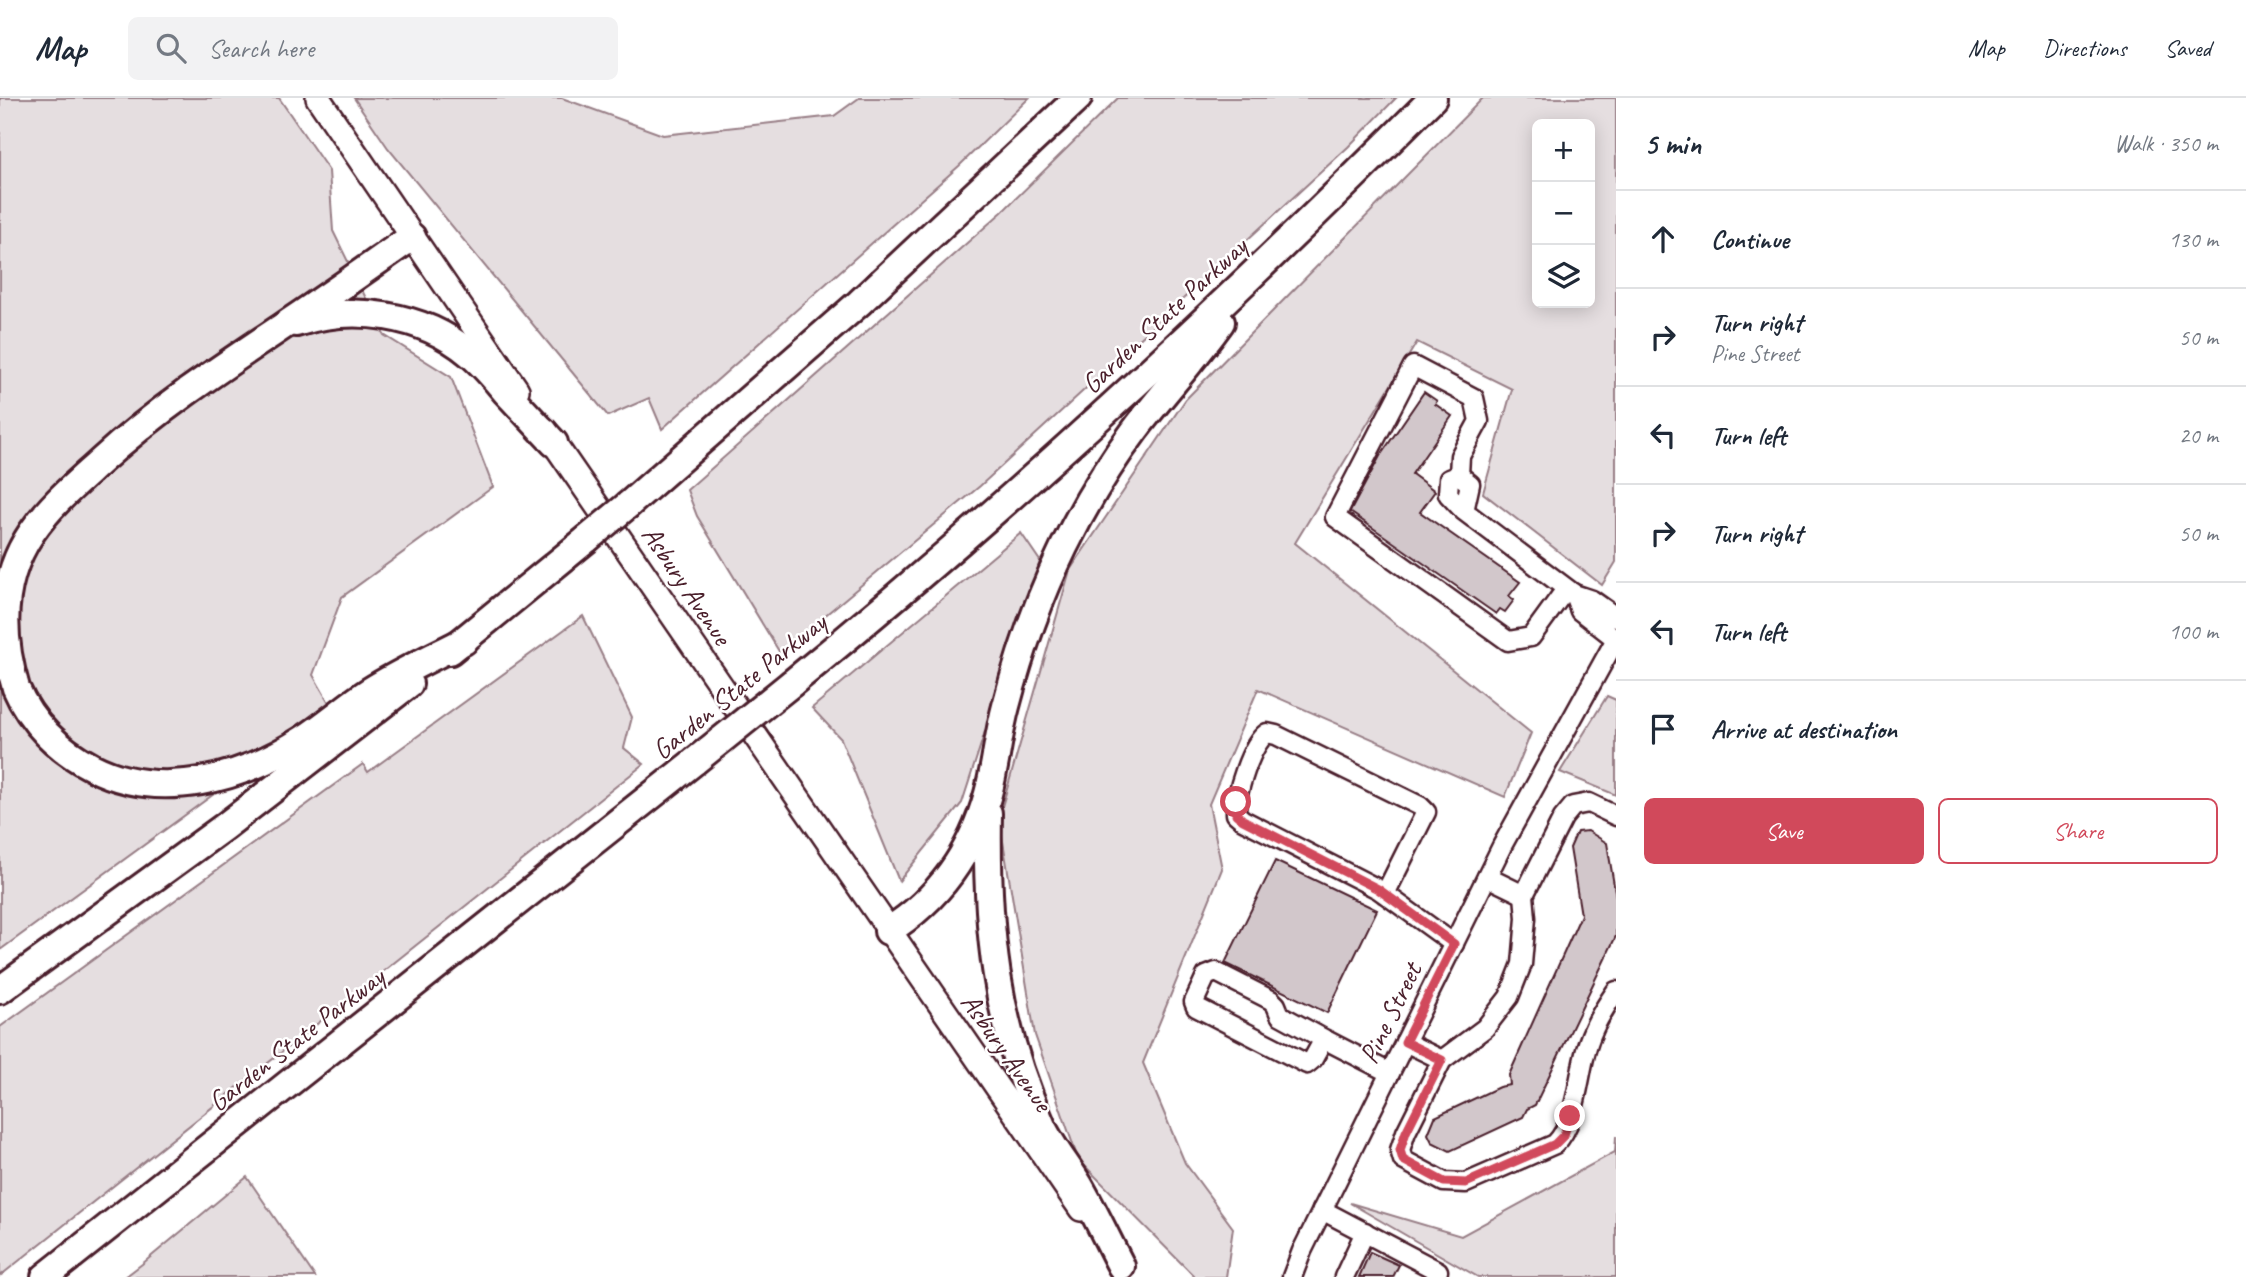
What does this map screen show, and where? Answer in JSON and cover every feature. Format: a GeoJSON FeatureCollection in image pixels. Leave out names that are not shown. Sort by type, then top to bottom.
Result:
{"type":"FeatureCollection","features":[{"type":"Feature","properties":{"kind":"highway"},"geometry":{"type":"LineString","coordinates":[[0,990],[273,790],[464,641],[628,505],[859,303],[1078,98]]}},
{"type":"Feature","properties":{"kind":"highway","name":"Garden State Parkway"},"geometry":{"type":"LineString","coordinates":[[45,1277],[792,683],[1023,488],[1253,276],[1433,98]]}},
{"type":"Feature","properties":{"kind":"highway"},"geometry":{"type":"LineString","coordinates":[[412,237],[210,375],[144,425],[54,505],[31,533],[13,565],[2,613],[3,648],[18,693],[50,739],[80,761],[106,774],[131,781],[177,785],[215,779],[280,753],[370,691],[464,641]]}},
{"type":"Feature","properties":{"kind":"highway"},"geometry":{"type":"LineString","coordinates":[[888,931],[915,913],[950,875],[969,844],[989,793],[1014,677],[1043,595],[1069,537],[1123,446],[1199,353],[1253,276]]}},
{"type":"Feature","properties":{"kind":"highway"},"geometry":{"type":"LineString","coordinates":[[281,328],[321,316],[359,314],[396,318],[430,329],[480,361],[554,443]]}},
{"type":"Feature","properties":{"kind":"highway"},"geometry":{"type":"LineString","coordinates":[[989,793],[989,920],[995,969],[1010,1036],[1043,1129],[1079,1185],[1124,1271]]}},
{"type":"Feature","properties":{"kind":"main road","name":"Asbury Avenue"},"geometry":{"type":"LineString","coordinates":[[318,98],[1124,1271]]}},
{"type":"Feature","properties":{"kind":"street"},"geometry":{"type":"LineString","coordinates":[[1570,592],[1531,637],[1508,641],[1335,517],[1413,366],[1474,398],[1479,421],[1460,456],[1459,475],[1470,484],[1464,511],[1570,592],[1592,600],[1616,617]]}},
{"type":"Feature","properties":{"kind":"street"},"geometry":{"type":"LineString","coordinates":[[1570,592],[1580,611],[1616,639]]}},
{"type":"Feature","properties":{"kind":"street","name":"Pine Street"},"geometry":{"type":"LineString","coordinates":[[1291,1273],[1487,877],[1546,763],[1616,639]]}},
{"type":"Feature","properties":{"kind":"street"},"geometry":{"type":"LineString","coordinates":[[1385,894],[1426,812],[1420,806],[1267,733],[1262,737],[1248,765],[1236,802],[1236,814],[1385,894],[1454,944]]}},
{"type":"Feature","properties":{"kind":"street"},"geometry":{"type":"LineString","coordinates":[[1616,816],[1589,803],[1573,806],[1563,818],[1524,895],[1527,918],[1522,964],[1509,997],[1485,1028],[1442,1060],[1406,1132],[1400,1150],[1403,1160],[1444,1182],[1466,1183],[1555,1144],[1564,1135],[1586,1049],[1598,1018],[1616,991]]}},
{"type":"Feature","properties":{"kind":"street"},"geometry":{"type":"LineString","coordinates":[[1487,877],[1524,895]]}},
{"type":"Feature","properties":{"kind":"street"},"geometry":{"type":"LineString","coordinates":[[1324,1039],[1313,1059],[1307,1064],[1196,1007],[1194,1002],[1206,976],[1216,972],[1271,1000],[1280,1015],[1390,1073]]}},
{"type":"Feature","properties":{"kind":"street"},"geometry":{"type":"LineString","coordinates":[[1405,1042],[1442,1060]]}},
{"type":"Feature","properties":{"kind":"street"},"geometry":{"type":"LineString","coordinates":[[1322,1209],[1438,1271]]}},
{"type":"Feature","properties":{"kind":"street"},"geometry":{"type":"LineString","coordinates":[[1344,1277],[1365,1232]]}},
{"type":"Feature","properties":{"kind":"shaded area"},"geometry":{"type":"Polygon","coordinates":[[[0,98],[279,98],[329,171],[333,231],[384,335],[451,377],[493,487],[342,597],[313,675],[332,708],[0,950],[0,98]]]}},
{"type":"Feature","properties":{"kind":"shaded area"},"geometry":{"type":"Polygon","coordinates":[[[354,98],[562,98],[663,135],[834,116],[859,98],[1029,98],[959,166],[662,429],[649,398],[608,416],[388,148],[354,98]]]}},
{"type":"Feature","properties":{"kind":"shaded area"},"geometry":{"type":"Polygon","coordinates":[[[1118,98],[1396,98],[1348,147],[980,486],[780,653],[697,516],[687,490],[1002,212],[1118,98]]]}},
{"type":"Feature","properties":{"kind":"shaded area"},"geometry":{"type":"Polygon","coordinates":[[[1483,98],[1616,98],[1616,562],[1602,585],[1483,493],[1512,389],[1417,342],[1295,543],[1531,733],[1505,797],[1258,689],[1209,804],[1222,869],[1143,1063],[1185,1163],[1233,1228],[1226,1277],[1195,1277],[1078,1159],[1035,1035],[999,817],[1070,570],[1186,399],[1483,98]]]}},
{"type":"Feature","properties":{"kind":"shaded area"},"geometry":{"type":"Polygon","coordinates":[[[1021,533],[1040,561],[962,803],[899,881],[841,739],[812,708],[1021,533]]]}},
{"type":"Feature","properties":{"kind":"shaded area"},"geometry":{"type":"Polygon","coordinates":[[[583,616],[632,717],[624,748],[644,764],[0,1276],[0,1027],[363,764],[368,772],[583,616]]]}},
{"type":"Feature","properties":{"kind":"shaded area"},"geometry":{"type":"Polygon","coordinates":[[[1607,696],[1616,700],[1616,795],[1560,772],[1607,696]]]}},
{"type":"Feature","properties":{"kind":"shaded area"},"geometry":{"type":"Polygon","coordinates":[[[1616,1136],[1616,1277],[1478,1277],[1350,1203],[1461,1236],[1615,1152],[1616,1136]]]}},
{"type":"Feature","properties":{"kind":"shaded area"},"geometry":{"type":"Polygon","coordinates":[[[247,1177],[315,1277],[125,1277],[142,1264],[247,1177]]]}},
{"type":"Feature","properties":{"kind":"building"},"geometry":{"type":"Polygon","coordinates":[[[1424,392],[1452,416],[1412,474],[1435,491],[1420,512],[1520,582],[1509,596],[1514,600],[1505,612],[1500,609],[1496,614],[1350,512],[1380,456],[1424,392]]]}},
{"type":"Feature","properties":{"kind":"building"},"geometry":{"type":"Polygon","coordinates":[[[1588,831],[1607,843],[1616,897],[1616,936],[1535,1105],[1527,1109],[1523,1117],[1450,1151],[1432,1142],[1428,1134],[1435,1117],[1499,1087],[1510,1085],[1509,1075],[1581,915],[1570,848],[1577,832],[1588,831]]]}},
{"type":"Feature","properties":{"kind":"building"},"geometry":{"type":"Polygon","coordinates":[[[1275,861],[1377,910],[1327,1013],[1225,963],[1275,861]]]}},
{"type":"Feature","properties":{"kind":"building"},"geometry":{"type":"Polygon","coordinates":[[[1370,1252],[1399,1265],[1393,1277],[1359,1277],[1370,1252]]]}},
{"type":"Feature","properties":{"kind":"route"},"geometry":{"type":"LineString","coordinates":[[1236,802],[1236,814],[1243,820],[1378,889],[1454,944],[1405,1042],[1442,1060],[1406,1132],[1400,1150],[1403,1160],[1444,1182],[1466,1183],[1555,1144],[1564,1135],[1570,1116]]}}]}
